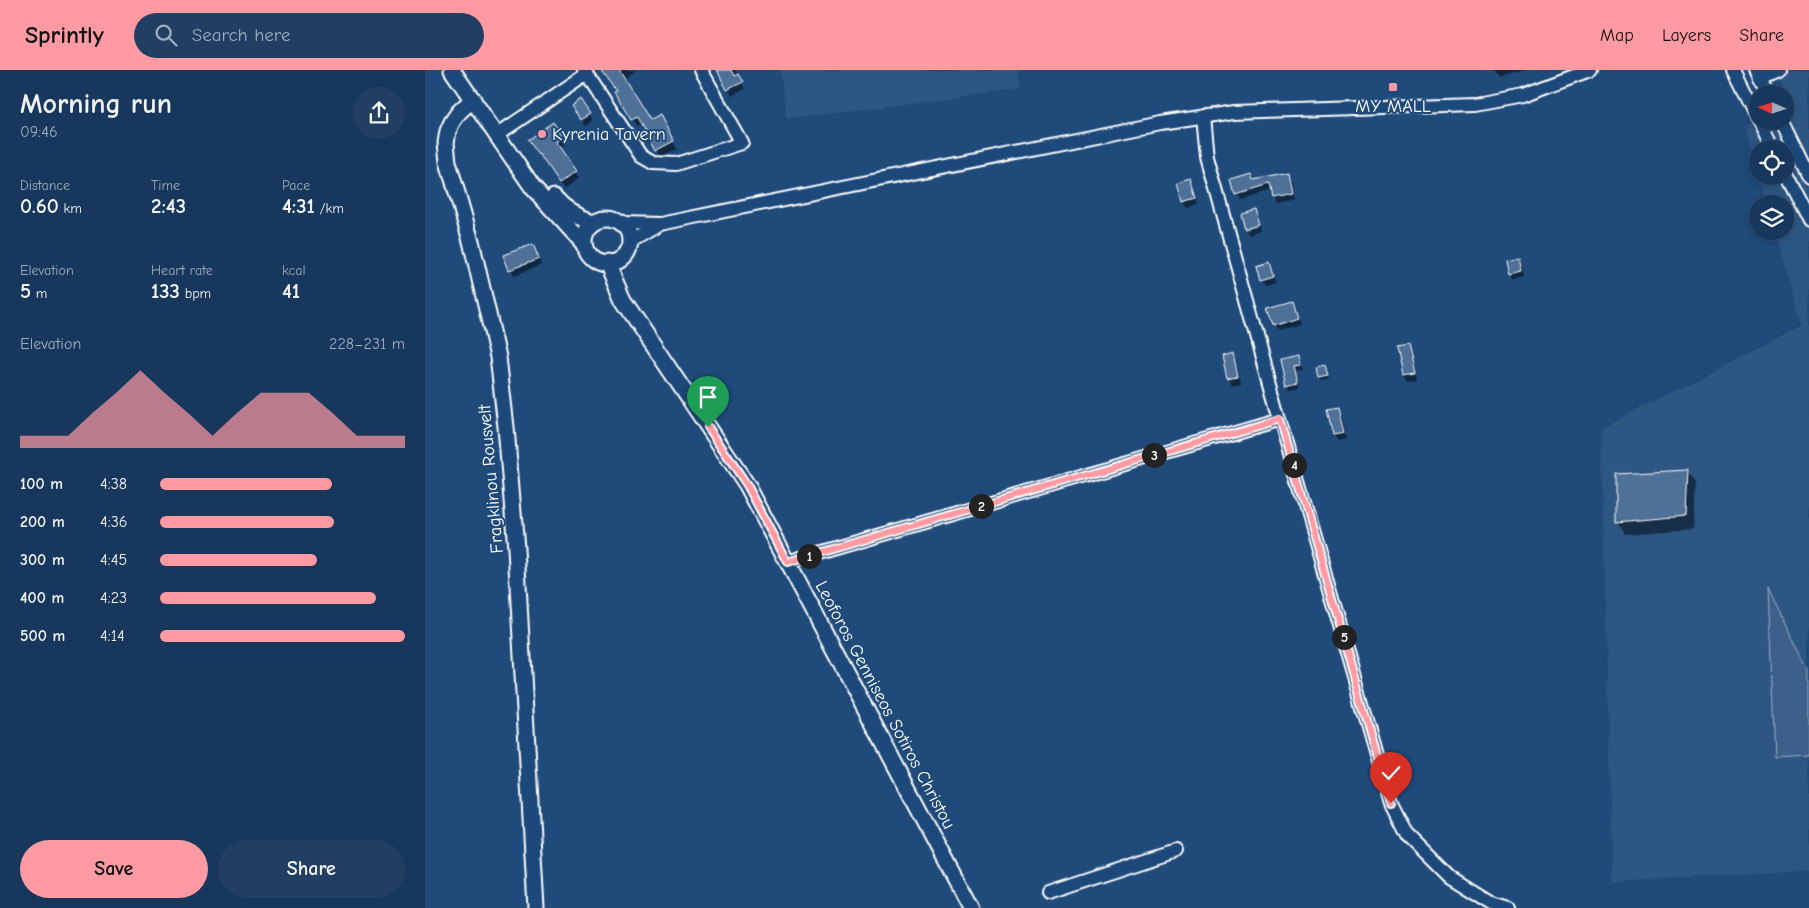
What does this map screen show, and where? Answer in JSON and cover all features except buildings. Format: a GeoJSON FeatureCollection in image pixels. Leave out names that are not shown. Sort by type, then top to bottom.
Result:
{"type":"FeatureCollection","features":[{"type":"Feature","properties":{"kind":"main road"},"geometry":{"type":"LineString","coordinates":[[452,70],[533,188],[584,244],[589,256],[600,262],[613,262],[625,255],[630,242],[626,228],[622,223],[610,218],[604,218],[593,222],[586,232],[584,244]]}},
{"type":"Feature","properties":{"kind":"main road"},"geometry":{"type":"LineString","coordinates":[[473,99],[560,204],[577,217],[593,222]]}},
{"type":"Feature","properties":{"kind":"main road","name":"Fragklinou Rousvelt"},"geometry":{"type":"LineString","coordinates":[[473,99],[451,122],[446,143],[448,162],[471,241],[498,357],[515,549],[536,908]]}},
{"type":"Feature","properties":{"kind":"main road","name":"Leoforos Genniseos Sotiros Christou"},"geometry":{"type":"LineString","coordinates":[[613,262],[619,292],[747,485],[971,908]]}},
{"type":"Feature","properties":{"kind":"street"},"geometry":{"type":"LineString","coordinates":[[501,132],[585,72],[641,156],[653,163],[676,164],[742,143],[701,70]]}},
{"type":"Feature","properties":{"kind":"street"},"geometry":{"type":"LineString","coordinates":[[622,223],[660,224],[1160,123],[1203,116],[1235,112],[1475,104],[1523,95],[1590,70]]}},
{"type":"Feature","properties":{"kind":"street"},"geometry":{"type":"LineString","coordinates":[[1733,70],[1749,102]]}},
{"type":"Feature","properties":{"kind":"street"},"geometry":{"type":"LineString","coordinates":[[1758,74],[1778,70]]}},
{"type":"Feature","properties":{"kind":"street"},"geometry":{"type":"LineString","coordinates":[[1203,116],[1207,157],[1280,419],[1391,803],[1407,834],[1449,877],[1491,903],[1508,908]]}},
{"type":"Feature","properties":{"kind":"street"},"geometry":{"type":"LineString","coordinates":[[1786,130],[1809,176]]}},
{"type":"Feature","properties":{"kind":"street"},"geometry":{"type":"LineString","coordinates":[[1791,185],[1809,220]]}},
{"type":"Feature","properties":{"kind":"street"},"geometry":{"type":"LineString","coordinates":[[630,242],[660,224]]}},
{"type":"Feature","properties":{"kind":"street"},"geometry":{"type":"LineString","coordinates":[[788,562],[1280,419]]}},
{"type":"Feature","properties":{"kind":"street"},"geometry":{"type":"LineString","coordinates":[[1048,893],[1176,851]]}},
{"type":"Feature","properties":{"kind":"shaded area"},"geometry":{"type":"Polygon","coordinates":[[[780,70],[1018,70],[1021,89],[786,119],[780,70]]]}},
{"type":"Feature","properties":{"kind":"shaded area"},"geometry":{"type":"Polygon","coordinates":[[[1780,70],[1809,70],[1809,871],[1612,882],[1601,428],[1802,325],[1777,240],[1794,240],[1794,195],[1763,195],[1761,185],[1794,185],[1794,140],[1749,140],[1749,146],[1744,128],[1749,122],[1749,130],[1794,130],[1794,85],[1781,85],[1780,70]]]}},
{"type":"Feature","properties":{"kind":"shaded area"},"geometry":{"type":"Polygon","coordinates":[[[1768,589],[1809,672],[1809,755],[1775,757],[1768,589]]]}},
{"type":"Feature","properties":{"kind":"place","name":"MY MALL"},"geometry":{"type":"Point","coordinates":[1393,87]}},
{"type":"Feature","properties":{"kind":"place","name":"Kyrenia Tavern"},"geometry":{"type":"Point","coordinates":[542,134]}},
{"type":"Feature","properties":{"kind":"route"},"geometry":{"type":"LineString","coordinates":[[708,427],[747,485],[788,562],[1280,419],[1391,803]]}}]}
